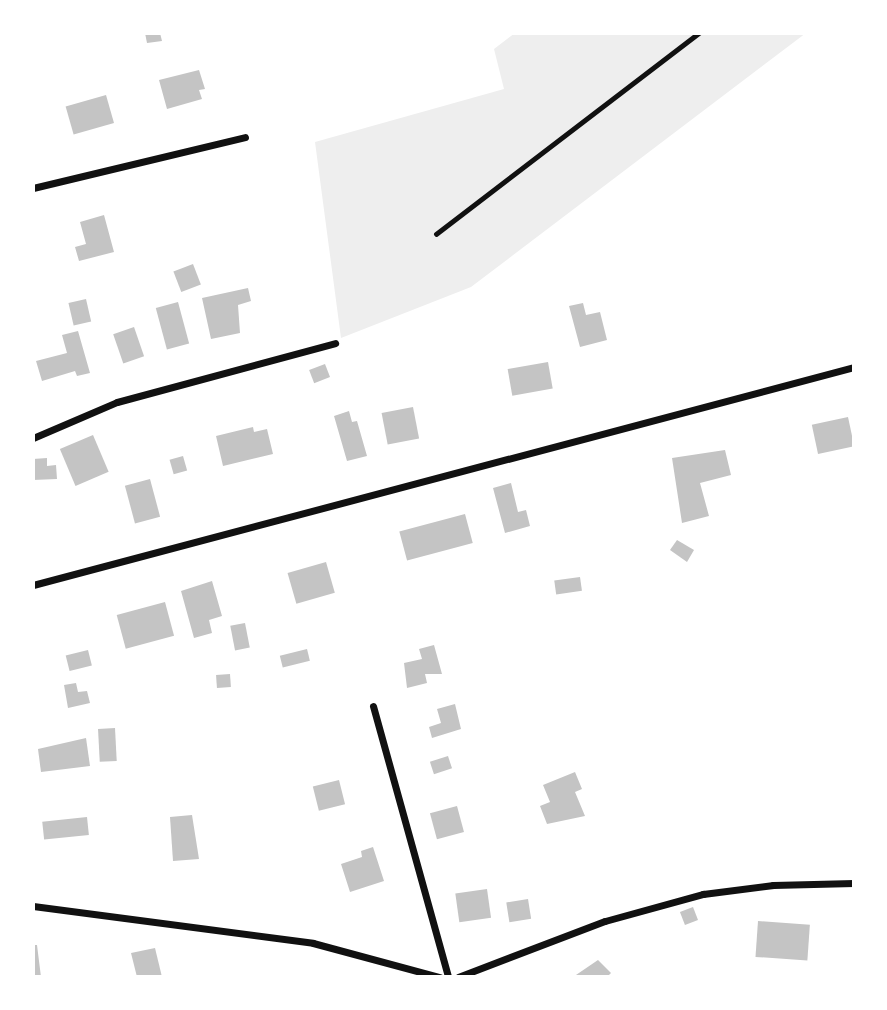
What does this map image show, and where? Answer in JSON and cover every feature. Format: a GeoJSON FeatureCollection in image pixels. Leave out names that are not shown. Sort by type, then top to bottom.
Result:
{"type":"FeatureCollection","features":[{"type":"Feature","properties":{"kind":"street"},"geometry":{"type":"LineString","coordinates":[[33,188],[245,137]]}},
{"type":"Feature","properties":{"kind":"street"},"geometry":{"type":"LineString","coordinates":[[33,438],[117,402],[335,343]]}},
{"type":"Feature","properties":{"kind":"street"},"geometry":{"type":"LineString","coordinates":[[33,585],[854,367]]}},
{"type":"Feature","properties":{"kind":"street"},"geometry":{"type":"LineString","coordinates":[[373,706],[448,977]]}},
{"type":"Feature","properties":{"kind":"street"},"geometry":{"type":"LineString","coordinates":[[458,977],[605,921],[691,897],[773,885],[854,883]]}},
{"type":"Feature","properties":{"kind":"street"},"geometry":{"type":"LineString","coordinates":[[33,906],[301,941],[439,977]]}},
{"type":"Feature","properties":{"kind":"path"},"geometry":{"type":"LineString","coordinates":[[436,234],[699,33]]}},
{"type":"Feature","properties":{"kind":"shaded area"},"geometry":{"type":"Polygon","coordinates":[[[515,33],[806,33],[471,287],[341,338],[315,142],[504,89],[494,49],[515,33]]]}},
{"type":"Feature","properties":{"kind":"building"},"geometry":{"type":"Polygon","coordinates":[[[145,33],[160,33],[162,41],[147,43],[145,33]]]}},
{"type":"Feature","properties":{"kind":"building"},"geometry":{"type":"Polygon","coordinates":[[[199,70],[205,89],[199,90],[202,99],[167,109],[159,80],[199,70]]]}},
{"type":"Feature","properties":{"kind":"building"},"geometry":{"type":"Polygon","coordinates":[[[106,95],[114,123],[74,134],[66,107],[106,95]]]}},
{"type":"Feature","properties":{"kind":"building"},"geometry":{"type":"Polygon","coordinates":[[[104,215],[114,252],[79,261],[75,247],[86,244],[80,222],[104,215]]]}},
{"type":"Feature","properties":{"kind":"building"},"geometry":{"type":"Polygon","coordinates":[[[193,264],[201,285],[181,292],[173,272],[193,264]]]}},
{"type":"Feature","properties":{"kind":"building"},"geometry":{"type":"Polygon","coordinates":[[[248,288],[251,301],[238,305],[240,333],[211,339],[202,298],[248,288]]]}},
{"type":"Feature","properties":{"kind":"building"},"geometry":{"type":"Polygon","coordinates":[[[86,299],[91,321],[74,325],[68,303],[86,299]]]}},
{"type":"Feature","properties":{"kind":"building"},"geometry":{"type":"Polygon","coordinates":[[[178,302],[189,344],[167,349],[156,308],[178,302]]]}},
{"type":"Feature","properties":{"kind":"building"},"geometry":{"type":"Polygon","coordinates":[[[583,303],[586,315],[600,312],[607,340],[580,347],[569,306],[583,303]]]}},
{"type":"Feature","properties":{"kind":"building"},"geometry":{"type":"Polygon","coordinates":[[[134,327],[144,356],[123,363],[113,334],[134,327]]]}},
{"type":"Feature","properties":{"kind":"building"},"geometry":{"type":"Polygon","coordinates":[[[78,331],[90,373],[77,376],[75,371],[42,381],[36,361],[67,353],[62,335],[78,331]]]}},
{"type":"Feature","properties":{"kind":"building"},"geometry":{"type":"Polygon","coordinates":[[[548,362],[553,389],[512,396],[508,369],[548,362]]]}},
{"type":"Feature","properties":{"kind":"building"},"geometry":{"type":"Polygon","coordinates":[[[325,364],[330,377],[314,383],[309,370],[325,364]]]}},
{"type":"Feature","properties":{"kind":"building"},"geometry":{"type":"Polygon","coordinates":[[[413,407],[419,438],[388,445],[382,413],[413,407]]]}},
{"type":"Feature","properties":{"kind":"building"},"geometry":{"type":"Polygon","coordinates":[[[349,411],[352,422],[357,421],[367,456],[347,461],[334,416],[349,411]]]}},
{"type":"Feature","properties":{"kind":"building"},"geometry":{"type":"Polygon","coordinates":[[[848,417],[854,446],[818,454],[812,425],[848,417]]]}},
{"type":"Feature","properties":{"kind":"building"},"geometry":{"type":"Polygon","coordinates":[[[253,427],[254,432],[267,429],[273,454],[223,466],[216,436],[253,427]]]}},
{"type":"Feature","properties":{"kind":"building"},"geometry":{"type":"Polygon","coordinates":[[[93,435],[109,472],[75,486],[60,449],[93,435]]]}},
{"type":"Feature","properties":{"kind":"building"},"geometry":{"type":"Polygon","coordinates":[[[725,450],[731,475],[700,483],[709,516],[682,523],[672,458],[725,450]]]}},
{"type":"Feature","properties":{"kind":"building"},"geometry":{"type":"Polygon","coordinates":[[[183,456],[187,470],[174,474],[170,460],[183,456]]]}},
{"type":"Feature","properties":{"kind":"building"},"geometry":{"type":"Polygon","coordinates":[[[47,458],[47,466],[56,465],[57,479],[33,480],[33,459],[47,458]]]}},
{"type":"Feature","properties":{"kind":"building"},"geometry":{"type":"Polygon","coordinates":[[[150,479],[160,517],[135,523],[125,486],[150,479]]]}},
{"type":"Feature","properties":{"kind":"building"},"geometry":{"type":"Polygon","coordinates":[[[511,483],[518,512],[526,510],[530,526],[505,533],[493,488],[511,483]]]}},
{"type":"Feature","properties":{"kind":"building"},"geometry":{"type":"Polygon","coordinates":[[[465,514],[473,543],[407,561],[399,532],[465,514]]]}},
{"type":"Feature","properties":{"kind":"building"},"geometry":{"type":"Polygon","coordinates":[[[677,540],[694,550],[687,562],[670,550],[677,540]]]}},
{"type":"Feature","properties":{"kind":"building"},"geometry":{"type":"Polygon","coordinates":[[[326,562],[335,593],[296,604],[288,573],[326,562]]]}},
{"type":"Feature","properties":{"kind":"building"},"geometry":{"type":"Polygon","coordinates":[[[580,577],[582,591],[556,594],[554,581],[580,577]]]}},
{"type":"Feature","properties":{"kind":"building"},"geometry":{"type":"Polygon","coordinates":[[[212,581],[222,616],[209,620],[212,633],[194,638],[181,591],[212,581]]]}},
{"type":"Feature","properties":{"kind":"building"},"geometry":{"type":"Polygon","coordinates":[[[165,602],[174,636],[126,649],[117,615],[165,602]]]}},
{"type":"Feature","properties":{"kind":"building"},"geometry":{"type":"Polygon","coordinates":[[[245,623],[250,648],[235,650],[230,626],[245,623]]]}},
{"type":"Feature","properties":{"kind":"building"},"geometry":{"type":"Polygon","coordinates":[[[434,645],[442,674],[425,674],[427,683],[407,688],[404,663],[422,659],[419,649],[434,645]]]}},
{"type":"Feature","properties":{"kind":"building"},"geometry":{"type":"Polygon","coordinates":[[[307,649],[310,661],[283,667],[280,656],[307,649]]]}},
{"type":"Feature","properties":{"kind":"building"},"geometry":{"type":"Polygon","coordinates":[[[88,650],[92,666],[70,671],[66,656],[88,650]]]}},
{"type":"Feature","properties":{"kind":"building"},"geometry":{"type":"Polygon","coordinates":[[[230,674],[231,687],[217,688],[216,675],[230,674]]]}},
{"type":"Feature","properties":{"kind":"building"},"geometry":{"type":"Polygon","coordinates":[[[76,683],[78,692],[87,691],[90,703],[68,708],[64,685],[76,683]]]}},
{"type":"Feature","properties":{"kind":"building"},"geometry":{"type":"Polygon","coordinates":[[[455,704],[461,729],[432,738],[429,727],[441,723],[437,709],[455,704]]]}},
{"type":"Feature","properties":{"kind":"building"},"geometry":{"type":"Polygon","coordinates":[[[115,728],[117,761],[100,762],[98,729],[115,728]]]}},
{"type":"Feature","properties":{"kind":"building"},"geometry":{"type":"Polygon","coordinates":[[[86,738],[90,766],[41,772],[38,749],[86,738]]]}},
{"type":"Feature","properties":{"kind":"building"},"geometry":{"type":"Polygon","coordinates":[[[448,756],[452,768],[434,774],[430,762],[448,756]]]}},
{"type":"Feature","properties":{"kind":"building"},"geometry":{"type":"Polygon","coordinates":[[[575,772],[582,789],[575,792],[585,816],[547,824],[540,806],[550,802],[543,785],[575,772]]]}},
{"type":"Feature","properties":{"kind":"building"},"geometry":{"type":"Polygon","coordinates":[[[339,780],[345,804],[319,811],[313,787],[339,780]]]}},
{"type":"Feature","properties":{"kind":"building"},"geometry":{"type":"Polygon","coordinates":[[[457,806],[464,832],[437,839],[430,813],[457,806]]]}},
{"type":"Feature","properties":{"kind":"building"},"geometry":{"type":"Polygon","coordinates":[[[192,815],[199,859],[173,861],[170,817],[192,815]]]}},
{"type":"Feature","properties":{"kind":"building"},"geometry":{"type":"Polygon","coordinates":[[[87,817],[89,835],[44,840],[42,822],[87,817]]]}},
{"type":"Feature","properties":{"kind":"building"},"geometry":{"type":"Polygon","coordinates":[[[373,847],[384,881],[350,892],[341,864],[362,857],[361,851],[373,847]]]}},
{"type":"Feature","properties":{"kind":"building"},"geometry":{"type":"Polygon","coordinates":[[[487,889],[491,918],[459,922],[455,893],[487,889]]]}},
{"type":"Feature","properties":{"kind":"building"},"geometry":{"type":"Polygon","coordinates":[[[528,899],[531,919],[509,922],[506,902],[528,899]]]}},
{"type":"Feature","properties":{"kind":"building"},"geometry":{"type":"Polygon","coordinates":[[[693,907],[698,920],[685,925],[680,912],[693,907]]]}},
{"type":"Feature","properties":{"kind":"building"},"geometry":{"type":"Polygon","coordinates":[[[758,921],[810,925],[807,961],[755,957],[758,921]]]}},
{"type":"Feature","properties":{"kind":"building"},"geometry":{"type":"Polygon","coordinates":[[[33,945],[37,945],[41,977],[33,977],[33,945]]]}},
{"type":"Feature","properties":{"kind":"building"},"geometry":{"type":"Polygon","coordinates":[[[155,948],[162,977],[137,977],[131,953],[155,948]]]}},
{"type":"Feature","properties":{"kind":"building"},"geometry":{"type":"Polygon","coordinates":[[[598,960],[611,973],[607,977],[573,977],[598,960]]]}}]}
